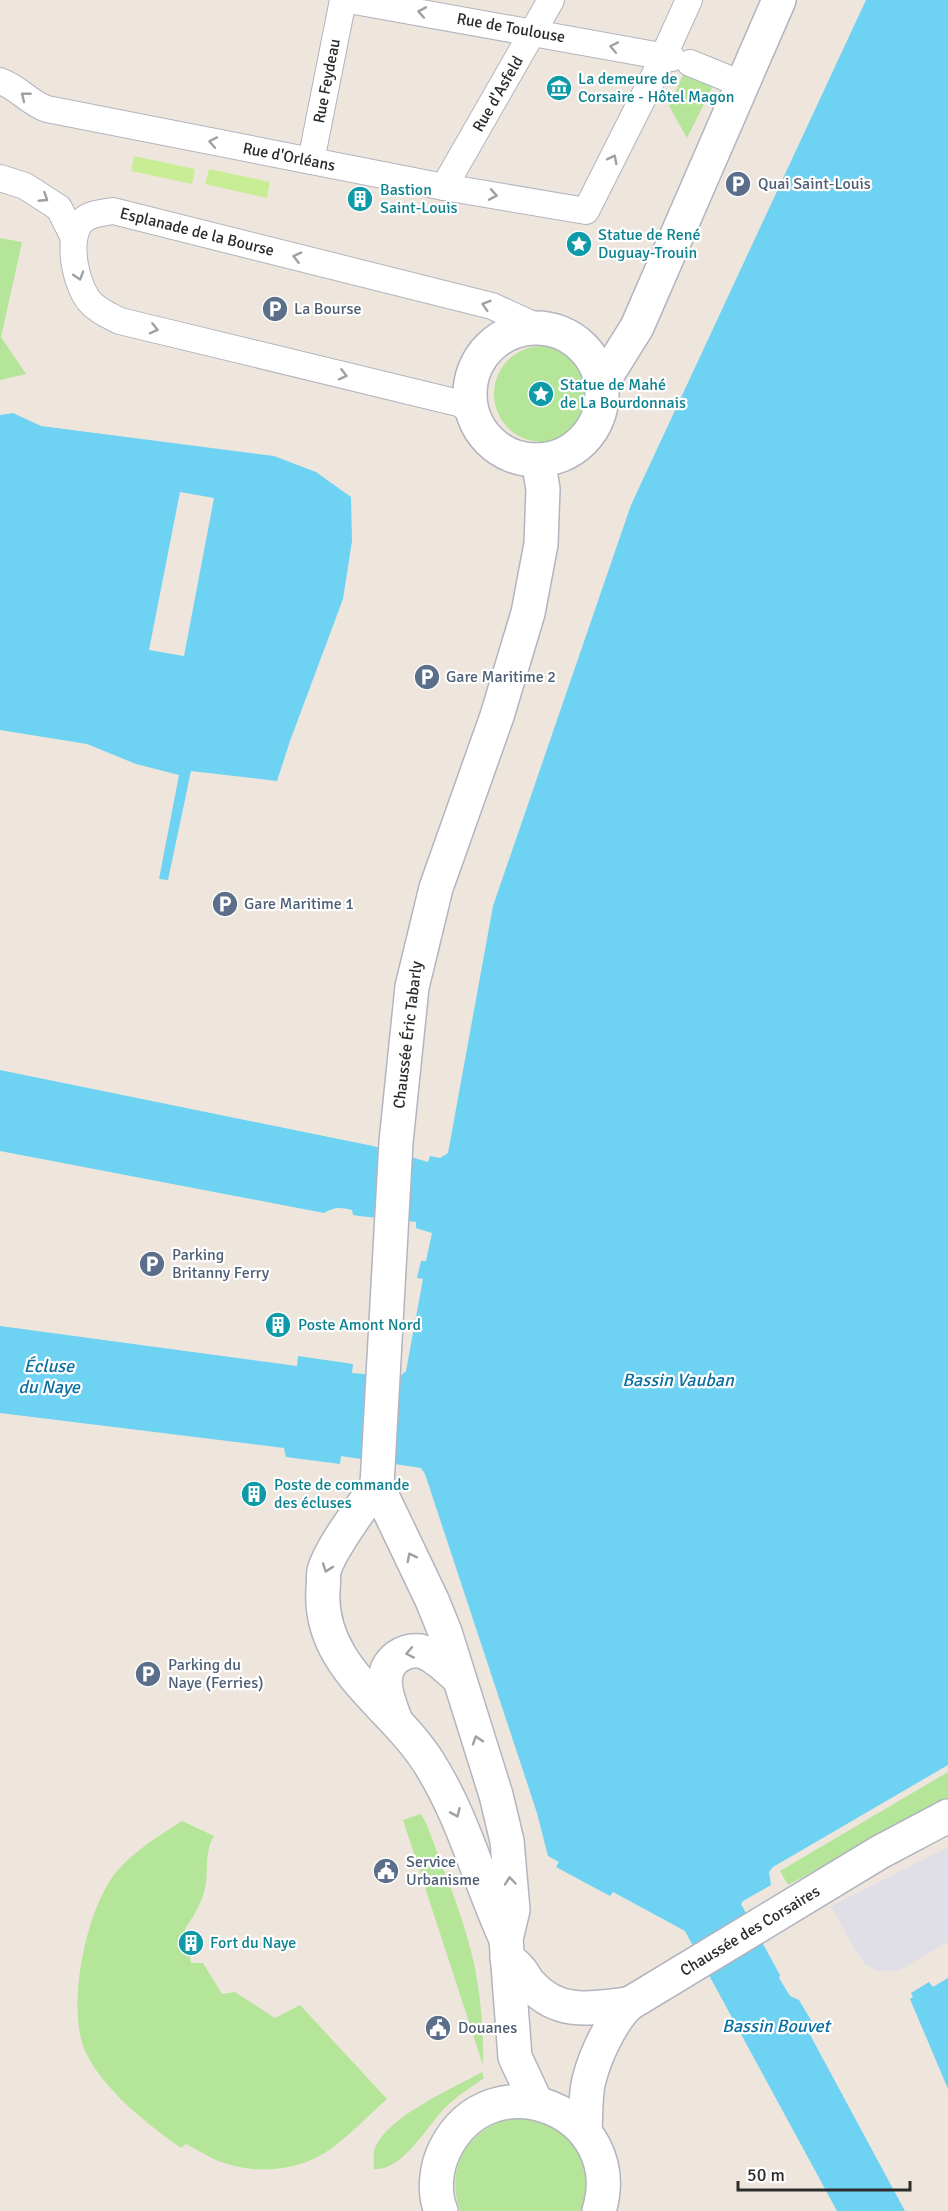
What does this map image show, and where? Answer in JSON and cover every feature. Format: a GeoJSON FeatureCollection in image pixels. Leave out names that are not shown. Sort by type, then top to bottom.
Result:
{"type":"FeatureCollection","features":[{"type":"Feature","properties":{"kind":"main road"},"geometry":{"type":"LineString","coordinates":[[602,383],[628,338],[637,327],[779,0]]}},
{"type":"Feature","properties":{"kind":"main road"},"geometry":{"type":"LineString","coordinates":[[525,329],[554,330],[578,342],[593,361],[602,383],[601,405],[594,426],[587,436],[579,444],[560,455],[538,460],[524,458],[498,447],[481,430],[473,413],[472,376],[487,350],[498,340],[525,329]]}},
{"type":"Feature","properties":{"kind":"main road"},"geometry":{"type":"LineString","coordinates":[[578,342],[628,338]]}},
{"type":"Feature","properties":{"kind":"main road","name":"Chaussée Éric Tabarly"},"geometry":{"type":"LineString","coordinates":[[538,460],[543,489],[541,544],[528,613],[497,716],[436,888],[421,940],[411,987],[396,1142],[383,1499],[432,1600],[496,1795],[507,1841],[513,1910],[507,1948],[514,2057],[542,2104]]}},
{"type":"Feature","properties":{"kind":"main road","name":"Chaussée Éric Tabarly"},"geometry":{"type":"LineString","coordinates":[[383,1499],[356,1518],[324,1570],[322,1604],[327,1633],[343,1663],[395,1719],[429,1761],[450,1799],[471,1846],[507,1948]]}},
{"type":"Feature","properties":{"kind":"main road","name":"Chaussée Éric Tabarly"},"geometry":{"type":"LineString","coordinates":[[395,1719],[384,1684],[388,1668],[400,1655],[409,1651],[432,1656],[459,1678]]}},
{"type":"Feature","properties":{"kind":"main road","name":"Chaussée des Corsaires"},"geometry":{"type":"LineString","coordinates":[[585,2132],[588,2080],[618,2014],[636,2000],[880,1852],[948,1816]]}},
{"type":"Feature","properties":{"kind":"main road"},"geometry":{"type":"LineString","coordinates":[[507,1948],[530,1984],[542,1996],[553,2002],[567,2007],[592,2010],[636,2000]]}},
{"type":"Feature","properties":{"kind":"main road","name":"Chaussée Éric Tabarly"},"geometry":{"type":"LineString","coordinates":[[491,2106],[514,2057]]}},
{"type":"Feature","properties":{"kind":"main road"},"geometry":{"type":"LineString","coordinates":[[542,2104],[588,2080]]}},
{"type":"Feature","properties":{"kind":"main road"},"geometry":{"type":"LineString","coordinates":[[441,2211],[436,2183],[440,2158],[452,2136],[469,2118],[491,2106],[513,2101],[542,2104],[562,2112],[585,2132],[595,2147],[601,2164],[606,2207]]}},
{"type":"Feature","properties":{"kind":"street","name":"Rue Feydeau"},"geometry":{"type":"LineString","coordinates":[[311,161],[343,0]]}},
{"type":"Feature","properties":{"kind":"street","name":"Rue de Toulouse"},"geometry":{"type":"LineString","coordinates":[[349,0],[675,59],[744,85]]}},
{"type":"Feature","properties":{"kind":"street","name":"Rue d'Asfeld"},"geometry":{"type":"LineString","coordinates":[[444,187],[551,0]]}},
{"type":"Feature","properties":{"kind":"street"},"geometry":{"type":"LineString","coordinates":[[675,59],[689,0]]}},
{"type":"Feature","properties":{"kind":"street","name":"Rue d'Orléans"},"geometry":{"type":"LineString","coordinates":[[0,81],[10,84],[30,100],[47,109],[444,187],[586,211],[675,59]]}},
{"type":"Feature","properties":{"kind":"street"},"geometry":{"type":"LineString","coordinates":[[0,178],[25,186],[59,208],[73,236],[74,257],[83,291],[91,303],[105,314],[120,321],[446,400],[459,404],[473,413]]}},
{"type":"Feature","properties":{"kind":"street","name":"Esplanade de la Bourse"},"geometry":{"type":"LineString","coordinates":[[73,236],[82,222],[92,215],[113,212],[492,306],[540,328]]}},
{"type":"Feature","properties":{"kind":"shaded area"},"geometry":{"type":"Polygon","coordinates":[[[948,1847],[948,1942],[898,1971],[878,1971],[866,1965],[831,1906],[948,1847]]]}},
{"type":"Feature","properties":{"kind":"green space"},"geometry":{"type":"Polygon","coordinates":[[[683,75],[712,88],[687,138],[669,106],[683,75]]]}},
{"type":"Feature","properties":{"kind":"green space"},"geometry":{"type":"Polygon","coordinates":[[[134,156],[195,169],[192,184],[131,171],[134,156]]]}},
{"type":"Feature","properties":{"kind":"green space"},"geometry":{"type":"Polygon","coordinates":[[[209,169],[270,182],[267,198],[205,184],[209,169]]]}},
{"type":"Feature","properties":{"kind":"green space"},"geometry":{"type":"Polygon","coordinates":[[[0,238],[22,242],[1,337],[26,374],[0,380],[0,238]]]}},
{"type":"Feature","properties":{"kind":"green space"},"geometry":{"type":"Polygon","coordinates":[[[542,346],[560,350],[576,360],[586,376],[590,394],[586,412],[576,428],[560,438],[542,442],[524,438],[508,428],[498,412],[494,394],[498,376],[508,360],[524,350],[542,346]]]}},
{"type":"Feature","properties":{"kind":"green space"},"geometry":{"type":"Polygon","coordinates":[[[948,1772],[948,1799],[788,1885],[780,1871],[948,1772]]]}},
{"type":"Feature","properties":{"kind":"green space"},"geometry":{"type":"Polygon","coordinates":[[[421,1814],[451,1887],[471,1951],[481,2008],[483,2065],[403,1820],[421,1814]]]}},
{"type":"Feature","properties":{"kind":"green space"},"geometry":{"type":"Polygon","coordinates":[[[182,1821],[214,1836],[208,1853],[203,1895],[185,1929],[191,1963],[203,1963],[222,1994],[235,1992],[275,2018],[300,2005],[387,2099],[332,2148],[306,2162],[277,2169],[247,2168],[218,2161],[186,2144],[181,2148],[141,2118],[116,2095],[95,2069],[80,2036],[78,1987],[82,1960],[96,1909],[106,1887],[117,1871],[132,1856],[182,1821]]]}},
{"type":"Feature","properties":{"kind":"green space"},"geometry":{"type":"Polygon","coordinates":[[[482,2072],[484,2078],[450,2103],[406,2154],[385,2168],[374,2169],[374,2151],[391,2127],[421,2105],[482,2072]]]}},
{"type":"Feature","properties":{"kind":"green space"},"geometry":{"type":"Polygon","coordinates":[[[523,2116],[555,2124],[587,2160],[587,2211],[460,2211],[456,2193],[456,2176],[459,2161],[466,2147],[490,2126],[523,2116]]]}},
{"type":"Feature","properties":{"kind":"water","name":"Bassin Vauban"},"geometry":{"type":"Polygon","coordinates":[[[866,0],[948,0],[948,1765],[773,1867],[769,1872],[771,1885],[741,1904],[780,1975],[779,1978],[790,1996],[799,2000],[815,2027],[808,2031],[905,2211],[837,2211],[685,1931],[613,1892],[610,1896],[556,1867],[559,1862],[548,1856],[537,1813],[425,1474],[421,1468],[341,1456],[340,1464],[286,1457],[284,1448],[0,1413],[0,1326],[297,1366],[298,1356],[353,1364],[352,1373],[399,1377],[406,1371],[423,1279],[417,1278],[421,1261],[426,1261],[432,1233],[416,1228],[416,1222],[353,1215],[352,1210],[344,1208],[324,1213],[0,1151],[0,1070],[373,1146],[428,1162],[430,1156],[440,1158],[448,1153],[493,906],[631,505],[866,0]]]}},
{"type":"Feature","properties":{"kind":"water"},"geometry":{"type":"Polygon","coordinates":[[[13,413],[41,426],[274,456],[316,472],[351,497],[352,541],[343,599],[277,781],[191,771],[168,880],[159,879],[179,775],[136,764],[87,744],[0,730],[0,415],[13,413]]]}},
{"type":"Feature","properties":{"kind":"water"},"geometry":{"type":"Polygon","coordinates":[[[948,1978],[948,2089],[910,1999],[913,1997],[911,1993],[929,1982],[933,1987],[948,1978]]]}},
{"type":"Feature","properties":{"kind":"pier"},"geometry":{"type":"Polygon","coordinates":[[[180,492],[214,498],[184,656],[149,650],[180,492]]]}},
{"type":"Feature","properties":{"kind":"place","name":"La demeure de Corsaire - Hôtel Magon"},"geometry":{"type":"Point","coordinates":[559,88]}},
{"type":"Feature","properties":{"kind":"place","name":"Quai Saint-Louis"},"geometry":{"type":"Point","coordinates":[738,184]}},
{"type":"Feature","properties":{"kind":"place","name":"Bastion Saint-Louis"},"geometry":{"type":"Point","coordinates":[360,199]}},
{"type":"Feature","properties":{"kind":"place","name":"Statue de René Duguay-Trouin"},"geometry":{"type":"Point","coordinates":[579,244]}},
{"type":"Feature","properties":{"kind":"place","name":"La Bourse"},"geometry":{"type":"Point","coordinates":[275,309]}},
{"type":"Feature","properties":{"kind":"place","name":"Statue de Mahé de La Bourdonnais"},"geometry":{"type":"Point","coordinates":[541,394]}},
{"type":"Feature","properties":{"kind":"place","name":"Gare Maritime 2"},"geometry":{"type":"Point","coordinates":[427,677]}},
{"type":"Feature","properties":{"kind":"place","name":"Gare Maritime 1"},"geometry":{"type":"Point","coordinates":[225,904]}},
{"type":"Feature","properties":{"kind":"place","name":"Parking Britanny Ferry"},"geometry":{"type":"Point","coordinates":[152,1264]}},
{"type":"Feature","properties":{"kind":"place","name":"Poste Amont Nord"},"geometry":{"type":"Point","coordinates":[278,1325]}},
{"type":"Feature","properties":{"kind":"place","name":"Poste de commande des écluses"},"geometry":{"type":"Point","coordinates":[254,1494]}},
{"type":"Feature","properties":{"kind":"place","name":"Parking du Naye (Ferries)"},"geometry":{"type":"Point","coordinates":[148,1674]}},
{"type":"Feature","properties":{"kind":"place","name":"Service Urbanisme"},"geometry":{"type":"Point","coordinates":[386,1871]}},
{"type":"Feature","properties":{"kind":"place","name":"Fort du Naye"},"geometry":{"type":"Point","coordinates":[191,1943]}},
{"type":"Feature","properties":{"kind":"place","name":"Douanes"},"geometry":{"type":"Point","coordinates":[438,2028]}},
{"type":"Feature","properties":{"kind":"water label","name":"Écluse du Naye"},"geometry":{"type":"Point","coordinates":[49,1376]}},
{"type":"Feature","properties":{"kind":"water label","name":"Bassin Bouvet"},"geometry":{"type":"Point","coordinates":[776,2026]}}]}
